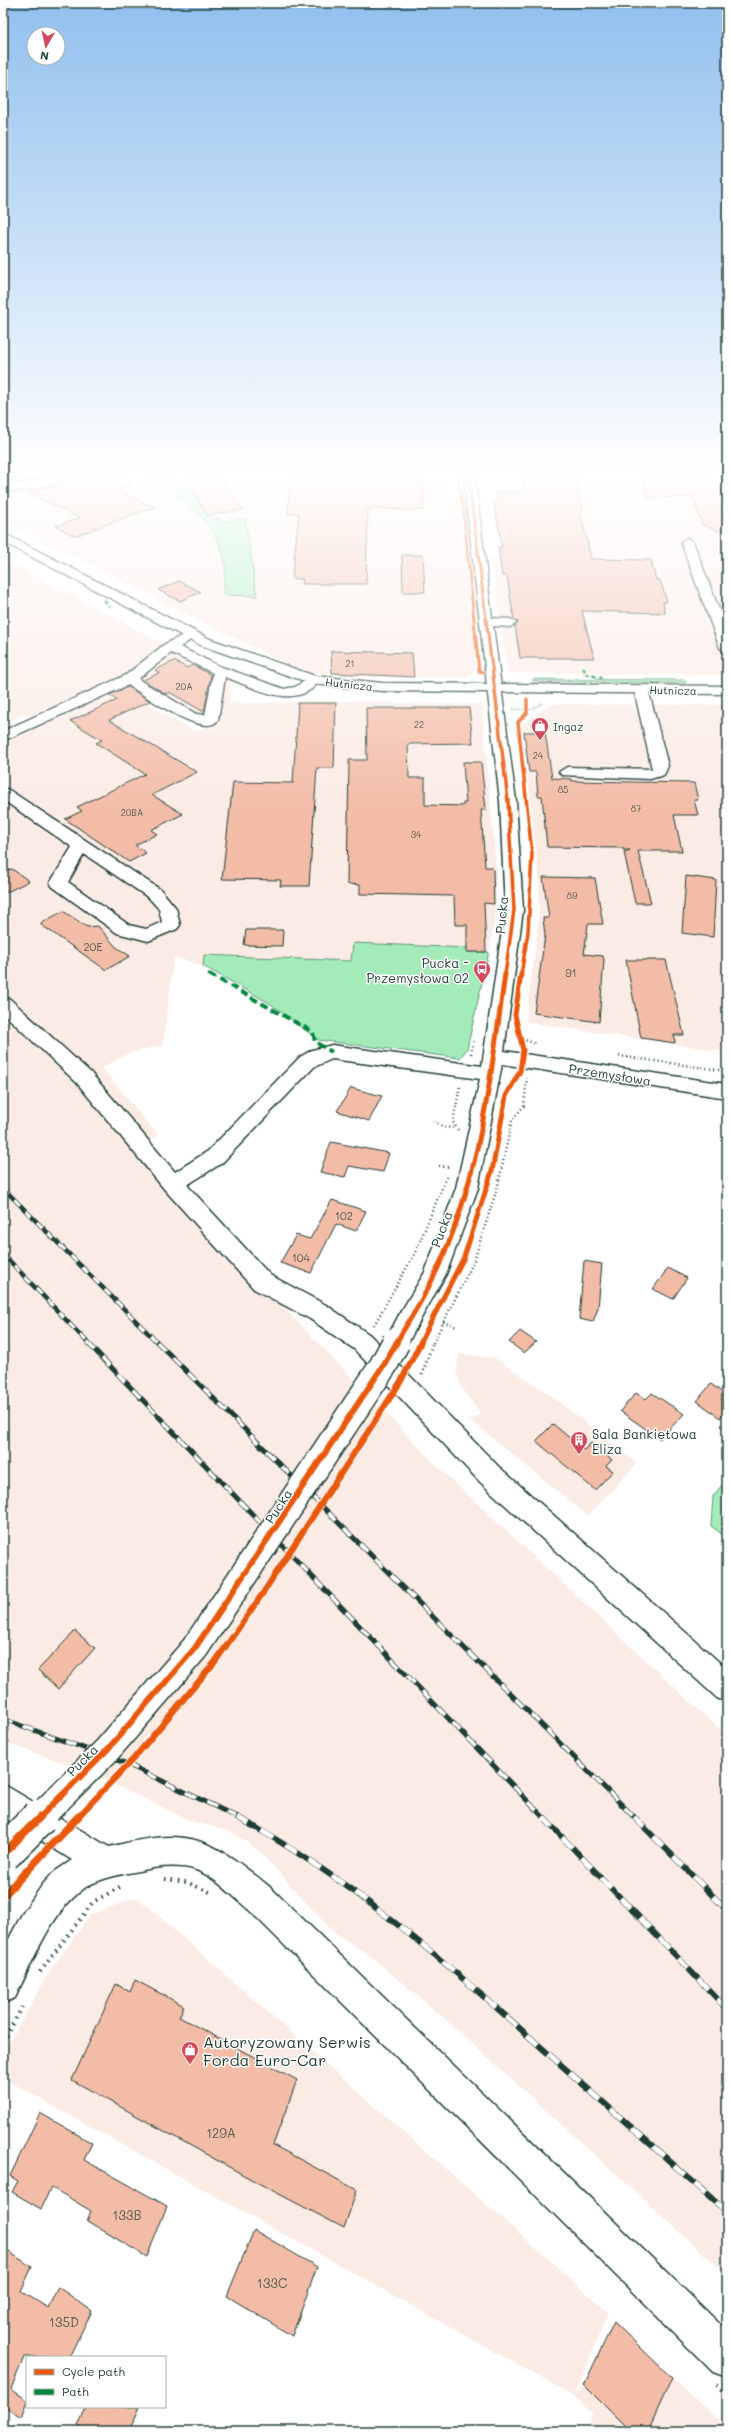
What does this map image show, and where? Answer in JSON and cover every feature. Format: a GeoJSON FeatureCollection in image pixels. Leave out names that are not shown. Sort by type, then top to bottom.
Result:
{"type":"FeatureCollection","features":[{"type":"Feature","properties":{"kind":"street","name":"Hutnicza"},"geometry":{"type":"LineString","coordinates":[[96,586],[191,635],[293,674],[313,680],[382,688],[727,690]]}},
{"type":"Feature","properties":{"kind":"street","name":"Pucka"},"geometry":{"type":"LineString","coordinates":[[3,1854],[107,1750],[195,1648],[383,1366],[435,1274],[467,1188],[493,1065],[496,1029],[514,910],[508,801],[482,586]]}},
{"type":"Feature","properties":{"kind":"street"},"geometry":{"type":"LineString","coordinates":[[704,586],[727,648]]}},
{"type":"Feature","properties":{"kind":"street"},"geometry":{"type":"LineString","coordinates":[[486,622],[510,623]]}},
{"type":"Feature","properties":{"kind":"street"},"geometry":{"type":"LineString","coordinates":[[3,736],[128,679],[170,647],[191,635]]}},
{"type":"Feature","properties":{"kind":"street"},"geometry":{"type":"LineString","coordinates":[[170,647],[221,672],[288,694],[299,691],[313,680]]}},
{"type":"Feature","properties":{"kind":"street"},"geometry":{"type":"LineString","coordinates":[[128,679],[192,718],[211,720],[218,677],[221,672]]}},
{"type":"Feature","properties":{"kind":"street"},"geometry":{"type":"LineString","coordinates":[[568,772],[650,774],[659,772],[660,766],[641,690]]}},
{"type":"Feature","properties":{"kind":"street"},"geometry":{"type":"LineString","coordinates":[[3,793],[155,894],[167,908],[171,925],[148,935],[124,930],[59,883],[82,846]]}},
{"type":"Feature","properties":{"kind":"street"},"geometry":{"type":"LineString","coordinates":[[3,1003],[39,1034],[84,1078],[173,1184],[262,1282],[318,1312],[362,1342],[489,1474],[727,1688]]}},
{"type":"Feature","properties":{"kind":"street","name":"Przemysłowa"},"geometry":{"type":"LineString","coordinates":[[173,1184],[215,1158],[307,1062],[319,1054],[332,1052],[468,1070],[493,1065],[727,1091]]}},
{"type":"Feature","properties":{"kind":"street"},"geometry":{"type":"LineString","coordinates":[[3,1799],[116,1874]]}},
{"type":"Feature","properties":{"kind":"street"},"geometry":{"type":"LineString","coordinates":[[14,1993],[25,1940],[58,1891],[75,1875],[116,1874],[142,1855],[177,1851],[198,1855],[218,1881],[260,1899],[719,2369]]}},
{"type":"Feature","properties":{"kind":"path"},"geometry":{"type":"LineString","coordinates":[[512,709],[532,710],[546,700]]}},
{"type":"Feature","properties":{"kind":"path"},"geometry":{"type":"LineString","coordinates":[[459,1132],[453,1122],[459,1087],[464,1083],[468,1070],[475,1033]]}},
{"type":"Feature","properties":{"kind":"path"},"geometry":{"type":"LineString","coordinates":[[522,1039],[538,1044]]}},
{"type":"Feature","properties":{"kind":"path"},"geometry":{"type":"LineString","coordinates":[[616,1055],[727,1071]]}},
{"type":"Feature","properties":{"kind":"path"},"geometry":{"type":"LineString","coordinates":[[420,1381],[434,1340],[474,1261],[498,1185],[512,1120],[524,1106],[528,1075]]}},
{"type":"Feature","properties":{"kind":"path"},"geometry":{"type":"LineString","coordinates":[[434,1121],[443,1126],[456,1128]]}},
{"type":"Feature","properties":{"kind":"path"},"geometry":{"type":"LineString","coordinates":[[362,1342],[410,1264],[428,1226],[451,1160]]}},
{"type":"Feature","properties":{"kind":"path"},"geometry":{"type":"LineString","coordinates":[[440,1166],[449,1167]]}},
{"type":"Feature","properties":{"kind":"path"},"geometry":{"type":"LineString","coordinates":[[443,1322],[458,1327]]}},
{"type":"Feature","properties":{"kind":"path"},"geometry":{"type":"LineString","coordinates":[[36,1979],[69,1931],[116,1874]]}},
{"type":"Feature","properties":{"kind":"path"},"geometry":{"type":"LineString","coordinates":[[156,1879],[186,1882],[218,1881]]}},
{"type":"Feature","properties":{"kind":"path"},"geometry":{"type":"LineString","coordinates":[[3,2042],[14,1993]]}},
{"type":"Feature","properties":{"kind":"path"},"geometry":{"type":"LineString","coordinates":[[719,2369],[727,2396]]}},
{"type":"Feature","properties":{"kind":"shaded area"},"geometry":{"type":"Polygon","coordinates":[[[3,586],[55,586],[164,644],[115,682],[31,718],[25,714],[3,724],[3,586]]]}},
{"type":"Feature","properties":{"kind":"shaded area"},"geometry":{"type":"Polygon","coordinates":[[[131,586],[224,586],[224,595],[257,596],[255,586],[468,586],[477,663],[470,677],[357,677],[320,673],[288,665],[131,586]]]}},
{"type":"Feature","properties":{"kind":"shaded area"},"geometry":{"type":"Polygon","coordinates":[[[495,586],[727,586],[727,675],[508,673],[495,586]]]}},
{"type":"Feature","properties":{"kind":"shaded area"},"geometry":{"type":"Polygon","coordinates":[[[174,650],[231,679],[229,703],[375,701],[376,703],[482,704],[496,866],[495,916],[489,952],[353,943],[351,961],[205,955],[203,966],[174,957],[163,1045],[127,1054],[102,1068],[158,1135],[133,1152],[441,1470],[727,1736],[727,2275],[444,2018],[369,1955],[333,1932],[262,1854],[246,1841],[229,1831],[194,1822],[79,1768],[3,1742],[3,740],[121,688],[195,732],[203,728],[215,728],[137,681],[174,650]]]}},
{"type":"Feature","properties":{"kind":"shaded area"},"geometry":{"type":"Polygon","coordinates":[[[550,704],[727,705],[727,1052],[526,1022],[539,916],[539,878],[522,724],[550,704]]]}},
{"type":"Feature","properties":{"kind":"shaded area"},"geometry":{"type":"Polygon","coordinates":[[[459,1354],[495,1358],[549,1394],[637,1463],[588,1516],[469,1419],[481,1415],[461,1387],[456,1371],[459,1354]]]}},
{"type":"Feature","properties":{"kind":"shaded area"},"geometry":{"type":"Polygon","coordinates":[[[137,1897],[608,2312],[575,2395],[584,2385],[630,2431],[587,2431],[592,2413],[574,2396],[3,2078],[3,2053],[50,1971],[90,1915],[137,1897]]]}},
{"type":"Feature","properties":{"kind":"shaded area"},"geometry":{"type":"Polygon","coordinates":[[[672,2378],[727,2428],[727,2431],[648,2431],[672,2378]]]}},
{"type":"Feature","properties":{"kind":"green space"},"geometry":{"type":"Polygon","coordinates":[[[224,586],[255,586],[257,596],[223,595],[224,586]]]}},
{"type":"Feature","properties":{"kind":"green space"},"geometry":{"type":"Polygon","coordinates":[[[533,679],[685,680],[686,683],[533,681],[533,679]]]}},
{"type":"Feature","properties":{"kind":"green space"},"geometry":{"type":"Polygon","coordinates":[[[353,943],[467,948],[468,952],[489,952],[467,1049],[460,1058],[318,1040],[271,1004],[203,966],[204,955],[351,961],[353,943]]]}},
{"type":"Feature","properties":{"kind":"green space"},"geometry":{"type":"Polygon","coordinates":[[[727,1479],[727,1538],[711,1526],[713,1496],[727,1479]]]}},
{"type":"Feature","properties":{"kind":"building"},"geometry":{"type":"Polygon","coordinates":[[[168,586],[188,586],[201,592],[180,601],[158,590],[168,586]]]}},
{"type":"Feature","properties":{"kind":"building"},"geometry":{"type":"Polygon","coordinates":[[[403,586],[425,586],[425,592],[403,592],[403,586]]]}},
{"type":"Feature","properties":{"kind":"building"},"geometry":{"type":"Polygon","coordinates":[[[509,586],[662,586],[667,602],[663,602],[665,613],[582,611],[594,658],[520,658],[515,626],[518,622],[514,620],[509,586]]]}},
{"type":"Feature","properties":{"kind":"building"},"geometry":{"type":"Polygon","coordinates":[[[331,651],[412,653],[414,677],[332,673],[331,651]]]}},
{"type":"Feature","properties":{"kind":"building"},"geometry":{"type":"Polygon","coordinates":[[[174,661],[187,668],[193,665],[211,675],[204,712],[169,692],[166,694],[143,680],[159,673],[155,670],[174,661]]]}},
{"type":"Feature","properties":{"kind":"building"},"geometry":{"type":"Polygon","coordinates":[[[128,687],[150,701],[109,720],[197,772],[152,795],[183,814],[151,830],[157,834],[135,845],[146,853],[129,862],[65,819],[82,811],[77,807],[145,774],[96,743],[102,740],[70,721],[117,700],[109,695],[128,687]]]}},
{"type":"Feature","properties":{"kind":"building"},"geometry":{"type":"Polygon","coordinates":[[[298,703],[336,703],[334,768],[317,768],[309,886],[280,886],[281,880],[222,879],[233,782],[293,783],[298,703]]]}},
{"type":"Feature","properties":{"kind":"building"},"geometry":{"type":"Polygon","coordinates":[[[366,708],[469,708],[473,743],[408,744],[409,778],[425,778],[425,805],[463,806],[463,803],[466,803],[463,762],[481,762],[486,810],[481,810],[485,867],[492,867],[493,870],[494,904],[484,903],[486,952],[467,952],[467,925],[455,925],[454,896],[360,894],[360,885],[347,884],[349,760],[367,760],[366,708]]]}},
{"type":"Feature","properties":{"kind":"building"},"geometry":{"type":"Polygon","coordinates":[[[524,732],[545,732],[552,778],[572,779],[572,781],[694,783],[698,800],[694,800],[698,815],[674,815],[682,851],[638,851],[651,903],[635,903],[624,852],[630,850],[623,850],[623,848],[547,847],[542,796],[538,796],[536,772],[529,772],[524,732]]]}},
{"type":"Feature","properties":{"kind":"building"},"geometry":{"type":"Polygon","coordinates":[[[12,869],[29,881],[3,894],[3,871],[12,869]]]}},
{"type":"Feature","properties":{"kind":"building"},"geometry":{"type":"Polygon","coordinates":[[[686,876],[716,880],[713,937],[682,933],[686,876]]]}},
{"type":"Feature","properties":{"kind":"building"},"geometry":{"type":"Polygon","coordinates":[[[543,877],[595,878],[603,924],[588,924],[584,954],[603,956],[604,960],[599,1022],[534,1013],[545,935],[543,918],[549,918],[543,877]]]}},
{"type":"Feature","properties":{"kind":"building"},"geometry":{"type":"Polygon","coordinates":[[[63,911],[87,927],[98,926],[116,947],[130,956],[106,970],[40,924],[63,911]]]}},
{"type":"Feature","properties":{"kind":"building"},"geometry":{"type":"Polygon","coordinates":[[[246,930],[283,930],[282,946],[244,945],[246,930]]]}},
{"type":"Feature","properties":{"kind":"building"},"geometry":{"type":"Polygon","coordinates":[[[626,960],[666,960],[684,1035],[674,1035],[675,1043],[641,1038],[626,960]]]}},
{"type":"Feature","properties":{"kind":"building"},"geometry":{"type":"Polygon","coordinates":[[[351,1088],[382,1096],[369,1121],[337,1111],[351,1088]]]}},
{"type":"Feature","properties":{"kind":"building"},"geometry":{"type":"Polygon","coordinates":[[[331,1142],[389,1153],[383,1172],[349,1166],[345,1177],[320,1172],[331,1142]]]}},
{"type":"Feature","properties":{"kind":"building"},"geometry":{"type":"Polygon","coordinates":[[[332,1200],[366,1211],[356,1231],[336,1224],[311,1273],[280,1263],[296,1235],[310,1239],[332,1200]]]}},
{"type":"Feature","properties":{"kind":"building"},"geometry":{"type":"Polygon","coordinates":[[[584,1261],[602,1264],[598,1308],[593,1322],[579,1319],[584,1261]]]}},
{"type":"Feature","properties":{"kind":"building"},"geometry":{"type":"Polygon","coordinates":[[[668,1268],[687,1278],[673,1299],[653,1289],[668,1268]]]}},
{"type":"Feature","properties":{"kind":"building"},"geometry":{"type":"Polygon","coordinates":[[[520,1331],[536,1342],[524,1353],[509,1342],[520,1331]]]}},
{"type":"Feature","properties":{"kind":"building"},"geometry":{"type":"Polygon","coordinates":[[[711,1384],[727,1396],[727,1410],[720,1418],[697,1401],[711,1384]]]}},
{"type":"Feature","properties":{"kind":"building"},"geometry":{"type":"Polygon","coordinates":[[[636,1393],[646,1399],[652,1393],[684,1414],[660,1439],[620,1411],[636,1393]]]}},
{"type":"Feature","properties":{"kind":"building","name":"Sala Bankietowa Eliza"},"geometry":{"type":"Polygon","coordinates":[[[553,1424],[584,1450],[591,1443],[612,1460],[606,1466],[613,1471],[595,1490],[536,1441],[553,1424]]]}},
{"type":"Feature","properties":{"kind":"building"},"geometry":{"type":"Polygon","coordinates":[[[75,1631],[95,1648],[58,1689],[38,1670],[75,1631]]]}},
{"type":"Feature","properties":{"kind":"building"},"geometry":{"type":"Polygon","coordinates":[[[135,1980],[184,2006],[179,2017],[297,2080],[273,2145],[357,2190],[344,2228],[258,2183],[72,2080],[116,1984],[130,1992],[135,1980]]]}},
{"type":"Feature","properties":{"kind":"building"},"geometry":{"type":"Polygon","coordinates":[[[40,2113],[92,2143],[84,2160],[167,2206],[147,2257],[87,2221],[91,2211],[51,2187],[41,2209],[12,2192],[18,2181],[10,2176],[40,2113]]]}},
{"type":"Feature","properties":{"kind":"building"},"geometry":{"type":"Polygon","coordinates":[[[254,2230],[317,2267],[292,2336],[227,2296],[254,2230]]]}},
{"type":"Feature","properties":{"kind":"building"},"geometry":{"type":"Polygon","coordinates":[[[3,2248],[32,2267],[21,2291],[48,2308],[58,2287],[92,2311],[70,2356],[24,2357],[11,2389],[26,2399],[21,2418],[3,2406],[3,2248]]]}},
{"type":"Feature","properties":{"kind":"building"},"geometry":{"type":"Polygon","coordinates":[[[614,2322],[672,2378],[648,2431],[630,2431],[584,2385],[614,2322]]]}},
{"type":"Feature","properties":{"kind":"building"},"geometry":{"type":"Polygon","coordinates":[[[86,2408],[140,2408],[129,2431],[86,2431],[78,2425],[86,2408]]]}},
{"type":"Feature","properties":{"kind":"railway"},"geometry":{"type":"LineString","coordinates":[[3,1188],[157,1342]]}},
{"type":"Feature","properties":{"kind":"railway"},"geometry":{"type":"LineString","coordinates":[[3,1254],[88,1343]]}},
{"type":"Feature","properties":{"kind":"railway"},"geometry":{"type":"LineString","coordinates":[[87,1342],[544,1818]]}},
{"type":"Feature","properties":{"kind":"railway"},"geometry":{"type":"LineString","coordinates":[[157,1342],[635,1818]]}},
{"type":"Feature","properties":{"kind":"railway"},"geometry":{"type":"LineString","coordinates":[[3,1719],[125,1763],[237,1817]]}},
{"type":"Feature","properties":{"kind":"railway"},"geometry":{"type":"LineString","coordinates":[[237,1817],[314,1864],[351,1890],[423,1945],[491,2003],[727,2212]]}},
{"type":"Feature","properties":{"kind":"railway"},"geometry":{"type":"LineString","coordinates":[[543,1817],[727,2009]]}},
{"type":"Feature","properties":{"kind":"railway"},"geometry":{"type":"LineString","coordinates":[[635,1818],[727,1910]]}},
{"type":"Feature","properties":{"kind":"marked path"},"geometry":{"type":"LineString","coordinates":[[104,600],[110,607]]}},
{"type":"Feature","properties":{"kind":"marked path"},"geometry":{"type":"LineString","coordinates":[[583,667],[586,674],[602,678]]}},
{"type":"Feature","properties":{"kind":"marked path"},"geometry":{"type":"LineString","coordinates":[[208,974],[313,1032],[315,1042],[332,1052]]}},
{"type":"Feature","properties":{"kind":"cycle path"},"geometry":{"type":"LineString","coordinates":[[471,586],[480,665],[479,671],[483,672]]}},
{"type":"Feature","properties":{"kind":"cycle path"},"geometry":{"type":"LineString","coordinates":[[3,1854],[107,1750],[195,1648],[383,1366],[435,1274],[454,1226],[467,1188],[487,1101],[514,910],[508,801],[482,586]]}},
{"type":"Feature","properties":{"kind":"cycle path"},"geometry":{"type":"LineString","coordinates":[[3,1896],[134,1758],[215,1662],[263,1593],[401,1381],[464,1257],[492,1171],[506,1096],[520,1071],[523,1050],[515,1015],[528,932],[532,854],[518,722],[527,713],[527,699]]}},
{"type":"Feature","properties":{"kind":"place","name":"Ingaz"},"geometry":{"type":"Point","coordinates":[540,741]}},
{"type":"Feature","properties":{"kind":"place","name":"Pucka - Przemysłowa 02"},"geometry":{"type":"Point","coordinates":[482,984]}},
{"type":"Feature","properties":{"kind":"place","name":"Sala Bankietowa Eliza"},"geometry":{"type":"Point","coordinates":[579,1455]}},
{"type":"Feature","properties":{"kind":"place","name":"Autoryzowany Serwis Forda Euro-Car"},"geometry":{"type":"Point","coordinates":[190,2065]}}]}
